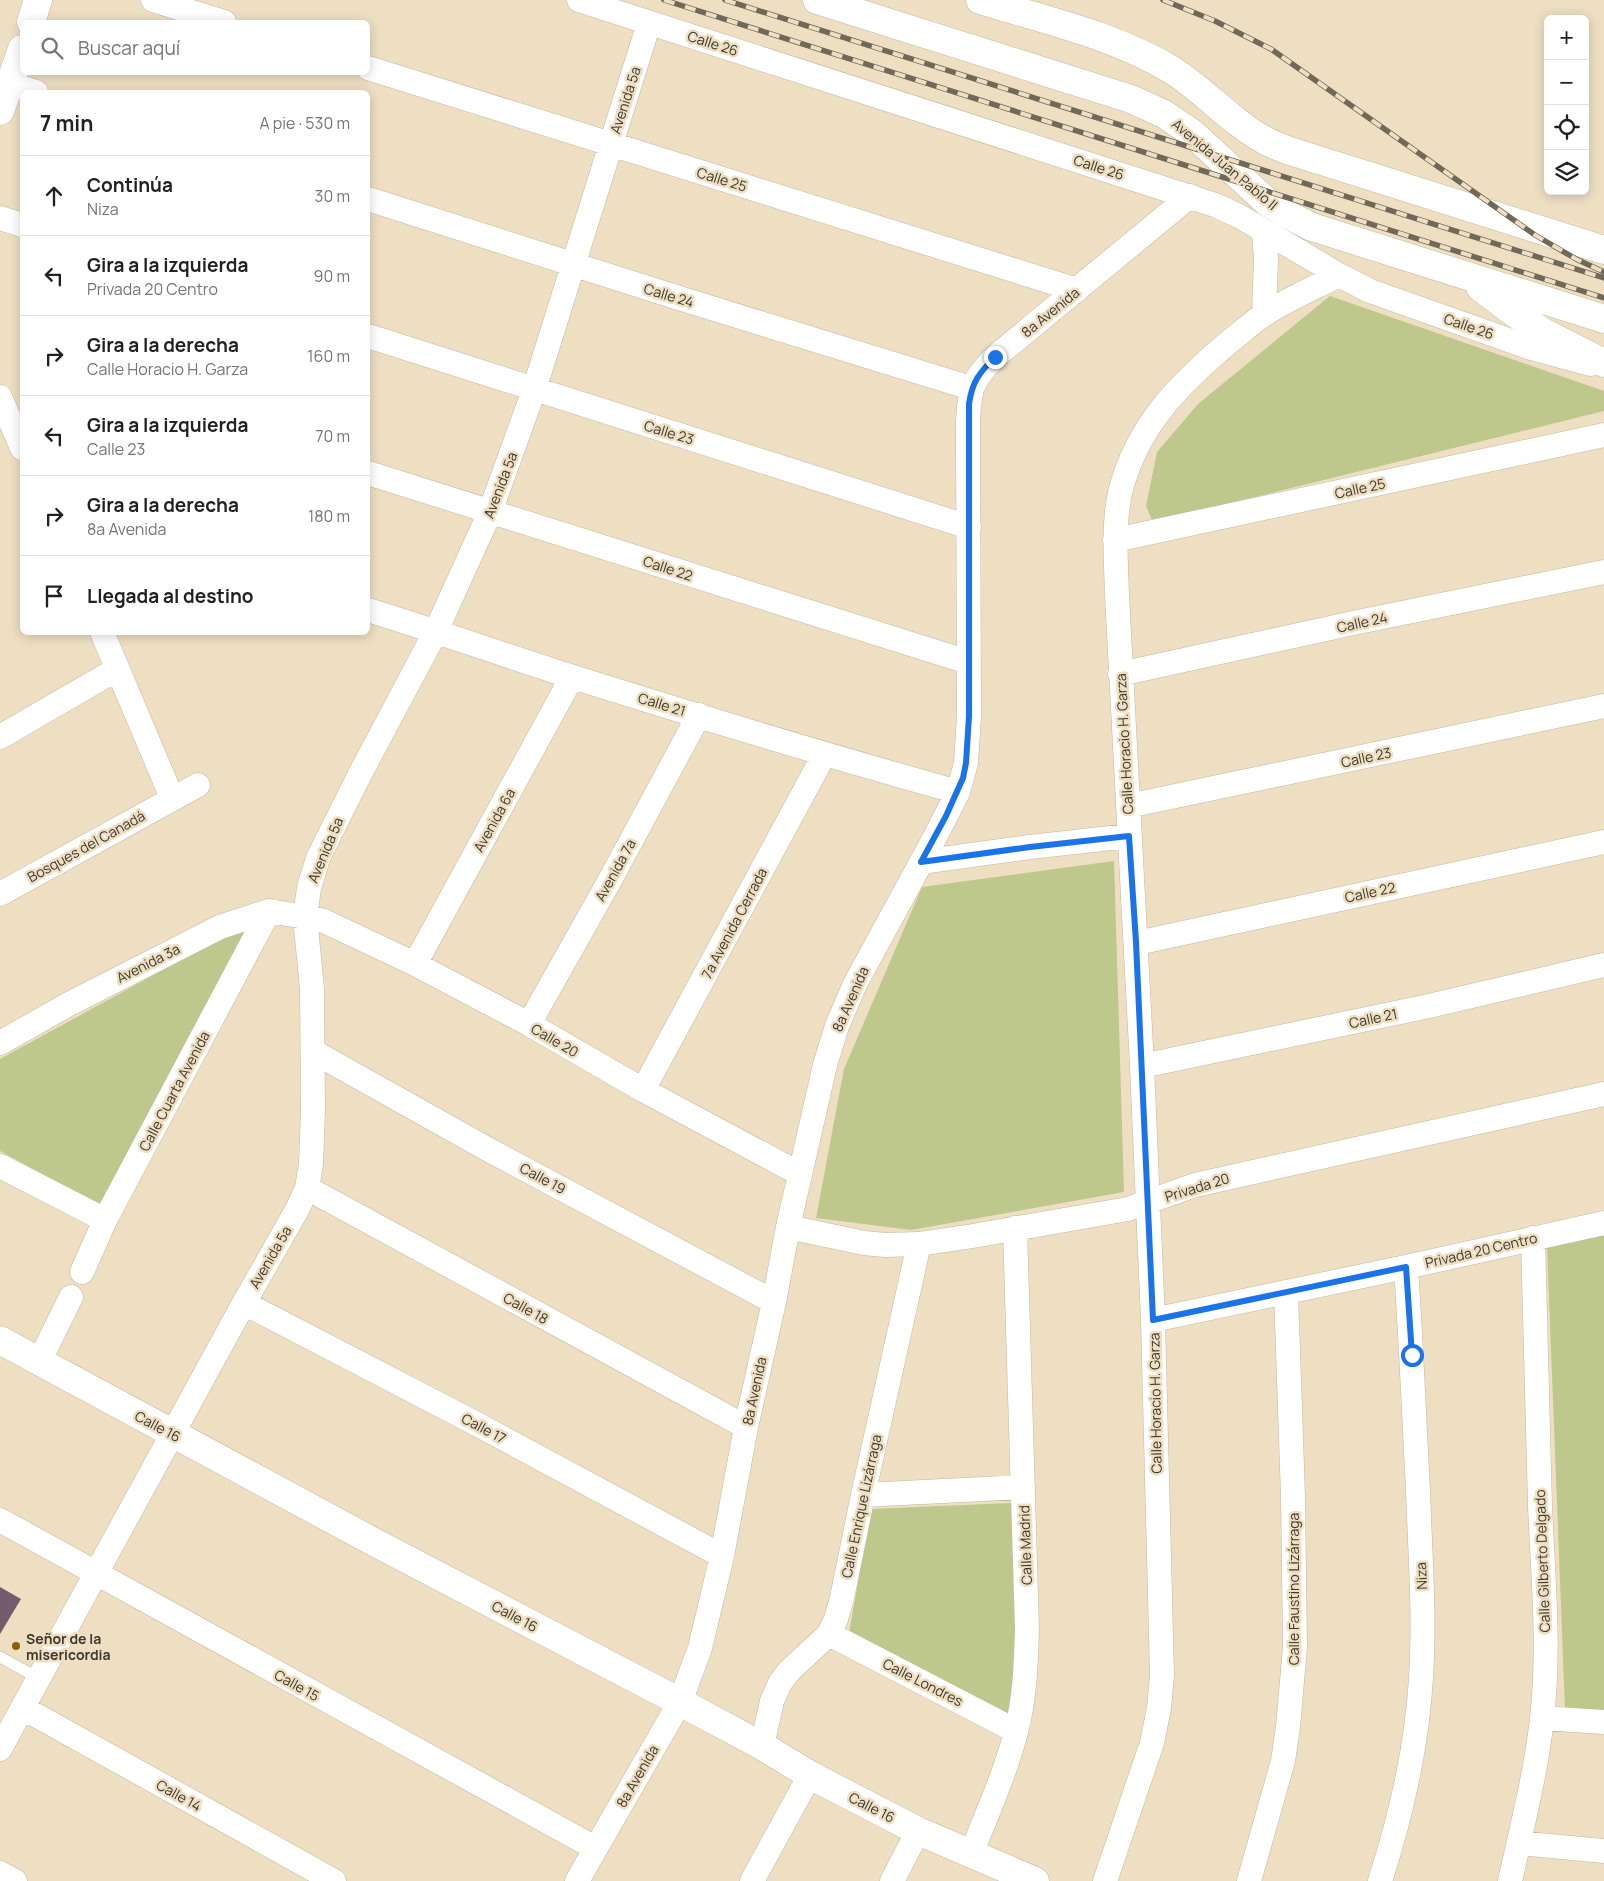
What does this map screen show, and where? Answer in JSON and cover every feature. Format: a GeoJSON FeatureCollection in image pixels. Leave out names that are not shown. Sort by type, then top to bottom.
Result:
{"type":"FeatureCollection","features":[{"type":"Feature","properties":{"kind":"main road"},"geometry":{"type":"LineString","coordinates":[[32,20],[38,0]]}},
{"type":"Feature","properties":{"kind":"main road","name":"Avenida Juan Pablo II"},"geometry":{"type":"LineString","coordinates":[[817,0],[1131,99],[1164,114],[1192,133],[1267,202],[1288,215],[1312,226],[1465,276],[1604,318]]}},
{"type":"Feature","properties":{"kind":"main road"},"geometry":{"type":"LineString","coordinates":[[980,0],[1135,50],[1172,70],[1204,93],[1246,128],[1266,141],[1290,151],[1604,250]]}},
{"type":"Feature","properties":{"kind":"main road"},"geometry":{"type":"LineString","coordinates":[[0,111],[16,86],[20,61]]}},
{"type":"Feature","properties":{"kind":"main road"},"geometry":{"type":"LineString","coordinates":[[1465,276],[1543,332],[1604,362]]}},
{"type":"Feature","properties":{"kind":"main road","name":"Calle 16"},"geometry":{"type":"LineString","coordinates":[[0,1340],[381,1545],[762,1746],[810,1775],[918,1831],[1035,1881]]}},
{"type":"Feature","properties":{"kind":"street"},"geometry":{"type":"LineString","coordinates":[[153,0],[218,20]]}},
{"type":"Feature","properties":{"kind":"street","name":"Calle 26"},"geometry":{"type":"LineString","coordinates":[[579,0],[1190,196],[1215,205],[1370,291],[1531,348],[1604,368]]}},
{"type":"Feature","properties":{"kind":"street","name":"Avenida 5a"},"geometry":{"type":"LineString","coordinates":[[0,1749],[40,1679],[172,1433],[298,1208],[306,1188],[311,1164],[314,1052],[312,989],[305,917],[309,888],[318,858],[436,631],[490,512],[534,390],[649,22]]}},
{"type":"Feature","properties":{"kind":"street","name":"Calle 25"},"geometry":{"type":"LineString","coordinates":[[370,69],[610,146],[909,236],[1077,290]]}},
{"type":"Feature","properties":{"kind":"street","name":"8a Avenida"},"geometry":{"type":"LineString","coordinates":[[577,1881],[680,1702],[700,1648],[722,1556],[746,1427],[774,1302],[788,1227],[837,1026],[855,984],[958,792],[966,763],[969,716],[968,424],[971,388],[980,372],[995,357],[1190,196]]}},
{"type":"Feature","properties":{"kind":"street","name":"Calle 24"},"geometry":{"type":"LineString","coordinates":[[370,200],[971,388]]}},
{"type":"Feature","properties":{"kind":"street"},"geometry":{"type":"LineString","coordinates":[[0,218],[20,224]]}},
{"type":"Feature","properties":{"kind":"street"},"geometry":{"type":"LineString","coordinates":[[1264,231],[1266,259],[1264,314]]}},
{"type":"Feature","properties":{"kind":"street","name":"Calle Horacio H. Garza"},"geometry":{"type":"LineString","coordinates":[[1105,1881],[1152,1743],[1159,1708],[1162,1675],[1153,1320],[1136,942],[1120,674],[1115,540],[1120,494],[1132,455],[1150,424],[1183,384],[1264,314],[1339,275]]}},
{"type":"Feature","properties":{"kind":"street","name":"Calle 23"},"geometry":{"type":"LineString","coordinates":[[370,337],[969,527]]}},
{"type":"Feature","properties":{"kind":"street"},"geometry":{"type":"LineString","coordinates":[[0,397],[20,443]]}},
{"type":"Feature","properties":{"kind":"street","name":"Calle 25"},"geometry":{"type":"LineString","coordinates":[[1115,540],[1604,434]]}},
{"type":"Feature","properties":{"kind":"street","name":"Calle 22"},"geometry":{"type":"LineString","coordinates":[[370,474],[968,662]]}},
{"type":"Feature","properties":{"kind":"street","name":"Calle 24"},"geometry":{"type":"LineString","coordinates":[[1120,674],[1368,620],[1604,572]]}},
{"type":"Feature","properties":{"kind":"street","name":"Calle 21"},"geometry":{"type":"LineString","coordinates":[[370,611],[572,677],[824,755],[958,792]]}},
{"type":"Feature","properties":{"kind":"street"},"geometry":{"type":"LineString","coordinates":[[105,635],[117,669],[172,798]]}},
{"type":"Feature","properties":{"kind":"street"},"geometry":{"type":"LineString","coordinates":[[0,737],[117,669]]}},
{"type":"Feature","properties":{"kind":"street","name":"Avenida 6a"},"geometry":{"type":"LineString","coordinates":[[415,964],[572,677]]}},
{"type":"Feature","properties":{"kind":"street","name":"Calle 23"},"geometry":{"type":"LineString","coordinates":[[1128,806],[1604,706]]}},
{"type":"Feature","properties":{"kind":"street","name":"Avenida 7a"},"geometry":{"type":"LineString","coordinates":[[529,1024],[699,715]]}},
{"type":"Feature","properties":{"kind":"street","name":"7a Avenida Cerrada"},"geometry":{"type":"LineString","coordinates":[[643,1090],[824,755]]}},
{"type":"Feature","properties":{"kind":"street","name":"Bosques del Canadá"},"geometry":{"type":"LineString","coordinates":[[0,894],[198,784]]}},
{"type":"Feature","properties":{"kind":"street"},"geometry":{"type":"LineString","coordinates":[[921,862],[1129,836]]}},
{"type":"Feature","properties":{"kind":"street","name":"Calle 22"},"geometry":{"type":"LineString","coordinates":[[1136,942],[1604,842]]}},
{"type":"Feature","properties":{"kind":"street","name":"Avenida 3a"},"geometry":{"type":"LineString","coordinates":[[0,1043],[69,1004],[220,927],[270,911],[305,917]]}},
{"type":"Feature","properties":{"kind":"street","name":"Calle Cuarta Avenida"},"geometry":{"type":"LineString","coordinates":[[82,1272],[105,1220],[270,911]]}},
{"type":"Feature","properties":{"kind":"street","name":"Calle 20"},"geometry":{"type":"LineString","coordinates":[[305,917],[324,921],[415,964],[529,1024],[643,1090],[800,1174]]}},
{"type":"Feature","properties":{"kind":"street","name":"Calle 21"},"geometry":{"type":"LineString","coordinates":[[1142,1066],[1429,1006],[1604,966]]}},
{"type":"Feature","properties":{"kind":"street","name":"Calle 19"},"geometry":{"type":"LineString","coordinates":[[314,1052],[489,1150],[774,1302]]}},
{"type":"Feature","properties":{"kind":"street","name":"Privada 20"},"geometry":{"type":"LineString","coordinates":[[788,1227],[864,1243],[919,1244],[1105,1214],[1147,1203],[1196,1184],[1604,1094]]}},
{"type":"Feature","properties":{"kind":"street"},"geometry":{"type":"LineString","coordinates":[[0,1166],[105,1220]]}},
{"type":"Feature","properties":{"kind":"street","name":"Calle 18"},"geometry":{"type":"LineString","coordinates":[[306,1188],[746,1427]]}},
{"type":"Feature","properties":{"kind":"street","name":"Privada 20 Centro"},"geometry":{"type":"LineString","coordinates":[[1153,1320],[1604,1223]]}},
{"type":"Feature","properties":{"kind":"street","name":"Calle Madrid"},"geometry":{"type":"LineString","coordinates":[[971,1854],[1004,1770],[1016,1731],[1024,1694],[1027,1629],[1016,1228]]}},
{"type":"Feature","properties":{"kind":"street","name":"Calle Gilberto Delgado"},"geometry":{"type":"LineString","coordinates":[[1510,1881],[1535,1766],[1542,1718],[1545,1598],[1540,1505],[1533,1238]]}},
{"type":"Feature","properties":{"kind":"street","name":"Calle Enrique Lizárraga"},"geometry":{"type":"LineString","coordinates":[[762,1746],[772,1701],[780,1683],[788,1671],[829,1634],[836,1619],[919,1244]]}},
{"type":"Feature","properties":{"kind":"street","name":"Niza"},"geometry":{"type":"LineString","coordinates":[[1380,1881],[1402,1803],[1416,1731],[1421,1679],[1421,1566],[1412,1355],[1406,1267]]}},
{"type":"Feature","properties":{"kind":"street","name":"Calle Faustino Lizárraga"},"geometry":{"type":"LineString","coordinates":[[1249,1881],[1283,1761],[1295,1647],[1293,1505],[1286,1292]]}},
{"type":"Feature","properties":{"kind":"street"},"geometry":{"type":"LineString","coordinates":[[39,1362],[71,1297]]}},
{"type":"Feature","properties":{"kind":"street","name":"Calle 17"},"geometry":{"type":"LineString","coordinates":[[244,1303],[472,1421],[722,1556]]}},
{"type":"Feature","properties":{"kind":"street"},"geometry":{"type":"LineString","coordinates":[[863,1495],[1023,1487]]}},
{"type":"Feature","properties":{"kind":"street","name":"Calle 15"},"geometry":{"type":"LineString","coordinates":[[0,1520],[595,1848]]}},
{"type":"Feature","properties":{"kind":"street","name":"Calle Londres"},"geometry":{"type":"LineString","coordinates":[[829,1634],[1016,1731]]}},
{"type":"Feature","properties":{"kind":"street","name":"Calle 14"},"geometry":{"type":"LineString","coordinates":[[23,1708],[334,1881]]}},
{"type":"Feature","properties":{"kind":"street"},"geometry":{"type":"LineString","coordinates":[[1542,1718],[1604,1722]]}},
{"type":"Feature","properties":{"kind":"street"},"geometry":{"type":"LineString","coordinates":[[752,1881],[810,1775]]}},
{"type":"Feature","properties":{"kind":"street"},"geometry":{"type":"LineString","coordinates":[[892,1881],[918,1831]]}},
{"type":"Feature","properties":{"kind":"street"},"geometry":{"type":"LineString","coordinates":[[1519,1843],[1604,1851]]}},
{"type":"Feature","properties":{"kind":"street"},"geometry":{"type":"LineString","coordinates":[[0,1873],[15,1881]]}},
{"type":"Feature","properties":{"kind":"lane"},"geometry":{"type":"LineString","coordinates":[[0,1657],[40,1679]]}},
{"type":"Feature","properties":{"kind":"green space"},"geometry":{"type":"Polygon","coordinates":[[[1330,296],[1604,391],[1604,411],[1153,522],[1146,506],[1157,452],[1198,404],[1330,296]]]}},
{"type":"Feature","properties":{"kind":"green space"},"geometry":{"type":"Polygon","coordinates":[[[1114,861],[1124,1192],[911,1230],[816,1218],[844,1069],[922,887],[1114,861]]]}},
{"type":"Feature","properties":{"kind":"green space"},"geometry":{"type":"Polygon","coordinates":[[[249,923],[101,1206],[0,1151],[0,1059],[249,923]]]}},
{"type":"Feature","properties":{"kind":"green space"},"geometry":{"type":"Polygon","coordinates":[[[1604,1234],[1604,1711],[1565,1709],[1547,1246],[1604,1234]]]}},
{"type":"Feature","properties":{"kind":"green space"},"geometry":{"type":"Polygon","coordinates":[[[1011,1503],[1018,1652],[1013,1706],[1008,1714],[849,1633],[871,1509],[1011,1503]]]}},
{"type":"Feature","properties":{"kind":"building"},"geometry":{"type":"Polygon","coordinates":[[[0,1587],[21,1599],[0,1634],[0,1587]]]}},
{"type":"Feature","properties":{"kind":"railway"},"geometry":{"type":"LineString","coordinates":[[664,0],[1604,298]]}},
{"type":"Feature","properties":{"kind":"railway"},"geometry":{"type":"LineString","coordinates":[[725,0],[1604,278]]}},
{"type":"Feature","properties":{"kind":"railway"},"geometry":{"type":"LineString","coordinates":[[1163,0],[1215,21],[1271,49],[1535,235],[1576,259],[1604,272]]}},
{"type":"Feature","properties":{"kind":"place","name":"Señor de la misericordia"},"geometry":{"type":"Point","coordinates":[16,1646]}},
{"type":"Feature","properties":{"kind":"route"},"geometry":{"type":"LineString","coordinates":[[995,357],[980,372],[971,388],[969,404],[969,716],[966,763],[958,792],[921,862],[1129,836],[1136,942],[1153,1320],[1406,1267],[1412,1355]]}}]}
